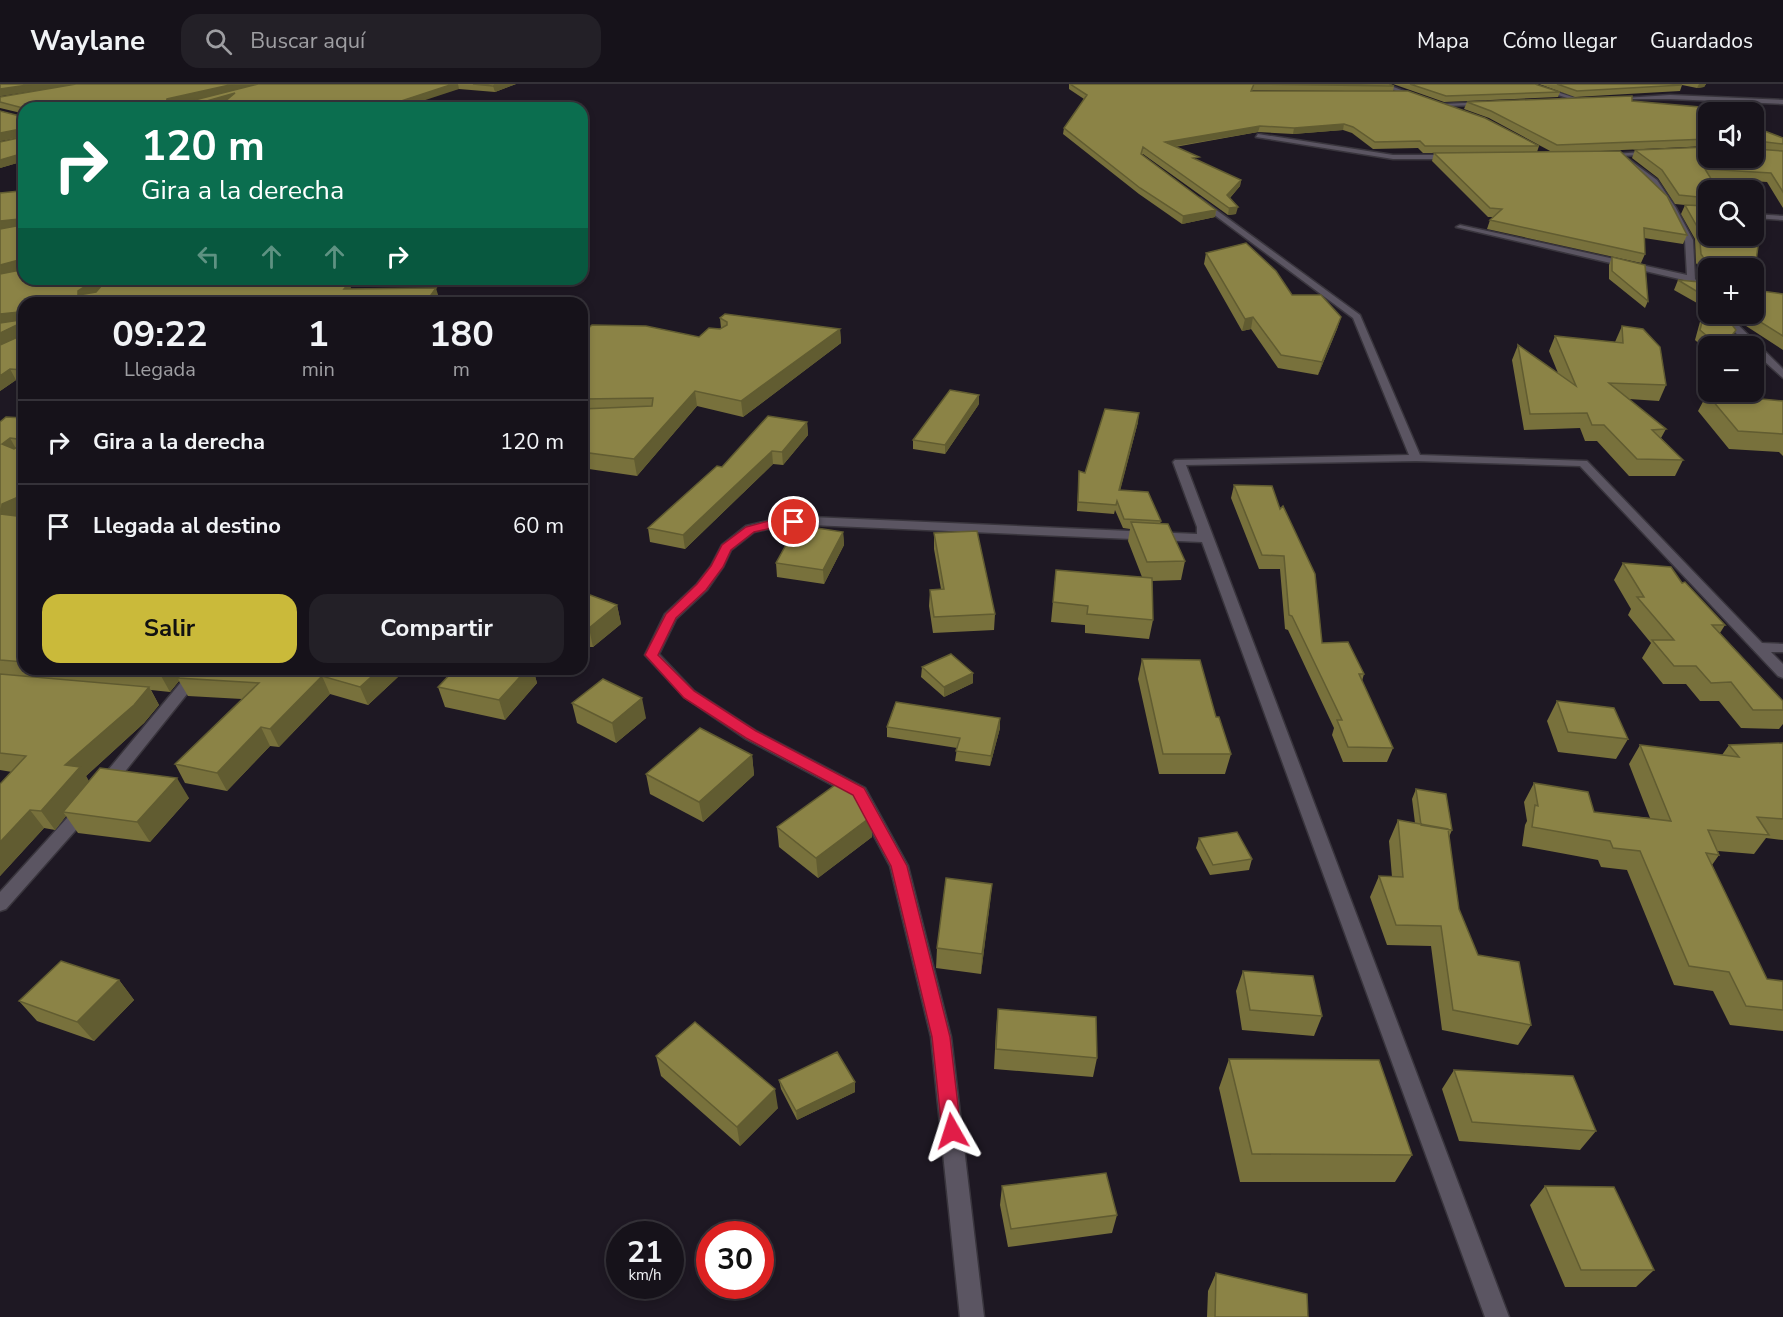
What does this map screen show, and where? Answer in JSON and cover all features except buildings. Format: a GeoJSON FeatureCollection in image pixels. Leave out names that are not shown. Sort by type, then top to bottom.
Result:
{"type":"FeatureCollection","features":[{"type":"Feature","properties":{"kind":"street"},"geometry":{"type":"LineString","coordinates":[[1381,84],[1422,99]]}},
{"type":"Feature","properties":{"kind":"street"},"geometry":{"type":"LineString","coordinates":[[1526,84],[1582,101]]}},
{"type":"Feature","properties":{"kind":"street"},"geometry":{"type":"LineString","coordinates":[[1688,89],[1718,98]]}},
{"type":"Feature","properties":{"kind":"street"},"geometry":{"type":"LineString","coordinates":[[1389,96],[1411,96]]}},
{"type":"Feature","properties":{"kind":"street"},"geometry":{"type":"LineString","coordinates":[[1604,100],[1718,98],[1783,102]]}},
{"type":"Feature","properties":{"kind":"street"},"geometry":{"type":"LineString","coordinates":[[1559,101],[1593,100]]}},
{"type":"Feature","properties":{"kind":"street"},"geometry":{"type":"LineString","coordinates":[[1433,102],[1465,113]]}},
{"type":"Feature","properties":{"kind":"street"},"geometry":{"type":"LineString","coordinates":[[1443,106],[1490,104]]}},
{"type":"Feature","properties":{"kind":"street"},"geometry":{"type":"LineString","coordinates":[[1258,136],[1393,157],[1461,157]]}},
{"type":"Feature","properties":{"kind":"street"},"geometry":{"type":"LineString","coordinates":[[1598,155],[1664,152]]}},
{"type":"Feature","properties":{"kind":"street"},"geometry":{"type":"LineString","coordinates":[[1620,154],[1654,182],[1677,208],[1689,240],[1691,279]]}},
{"type":"Feature","properties":{"kind":"street"},"geometry":{"type":"LineString","coordinates":[[1189,192],[1357,317],[1416,458]]}},
{"type":"Feature","properties":{"kind":"street"},"geometry":{"type":"LineString","coordinates":[[1764,217],[1783,218]]}},
{"type":"Feature","properties":{"kind":"street"},"geometry":{"type":"LineString","coordinates":[[1460,227],[1691,279],[1698,287]]}},
{"type":"Feature","properties":{"kind":"street"},"geometry":{"type":"LineString","coordinates":[[1731,324],[1743,336]]}},
{"type":"Feature","properties":{"kind":"street"},"geometry":{"type":"LineString","coordinates":[[1764,357],[1783,375]]}},
{"type":"Feature","properties":{"kind":"street"},"geometry":{"type":"LineString","coordinates":[[1497,1317],[1179,462],[1416,458],[1583,463],[1783,673]]}},
{"type":"Feature","properties":{"kind":"street"},"geometry":{"type":"LineString","coordinates":[[972,1317],[941,1037],[899,866],[859,792],[751,735],[689,694],[652,655],[670,617],[702,587],[717,567],[726,548],[750,530],[776,523],[812,521],[1204,538],[1200,523]]}},
{"type":"Feature","properties":{"kind":"street"},"geometry":{"type":"LineString","coordinates":[[1758,647],[1783,648]]}},
{"type":"Feature","properties":{"kind":"street"},"geometry":{"type":"LineString","coordinates":[[0,904],[53,847],[195,675]]}},
{"type":"Feature","properties":{"kind":"street"},"geometry":{"type":"LineString","coordinates":[[152,697],[176,699]]}},
{"type":"Feature","properties":{"kind":"route"},"geometry":{"type":"LineString","coordinates":[[794,522],[776,523],[750,530],[726,548],[717,567],[702,587],[670,617],[652,655],[689,694],[751,735],[859,792],[899,866],[941,1037],[952,1131]]}}]}
